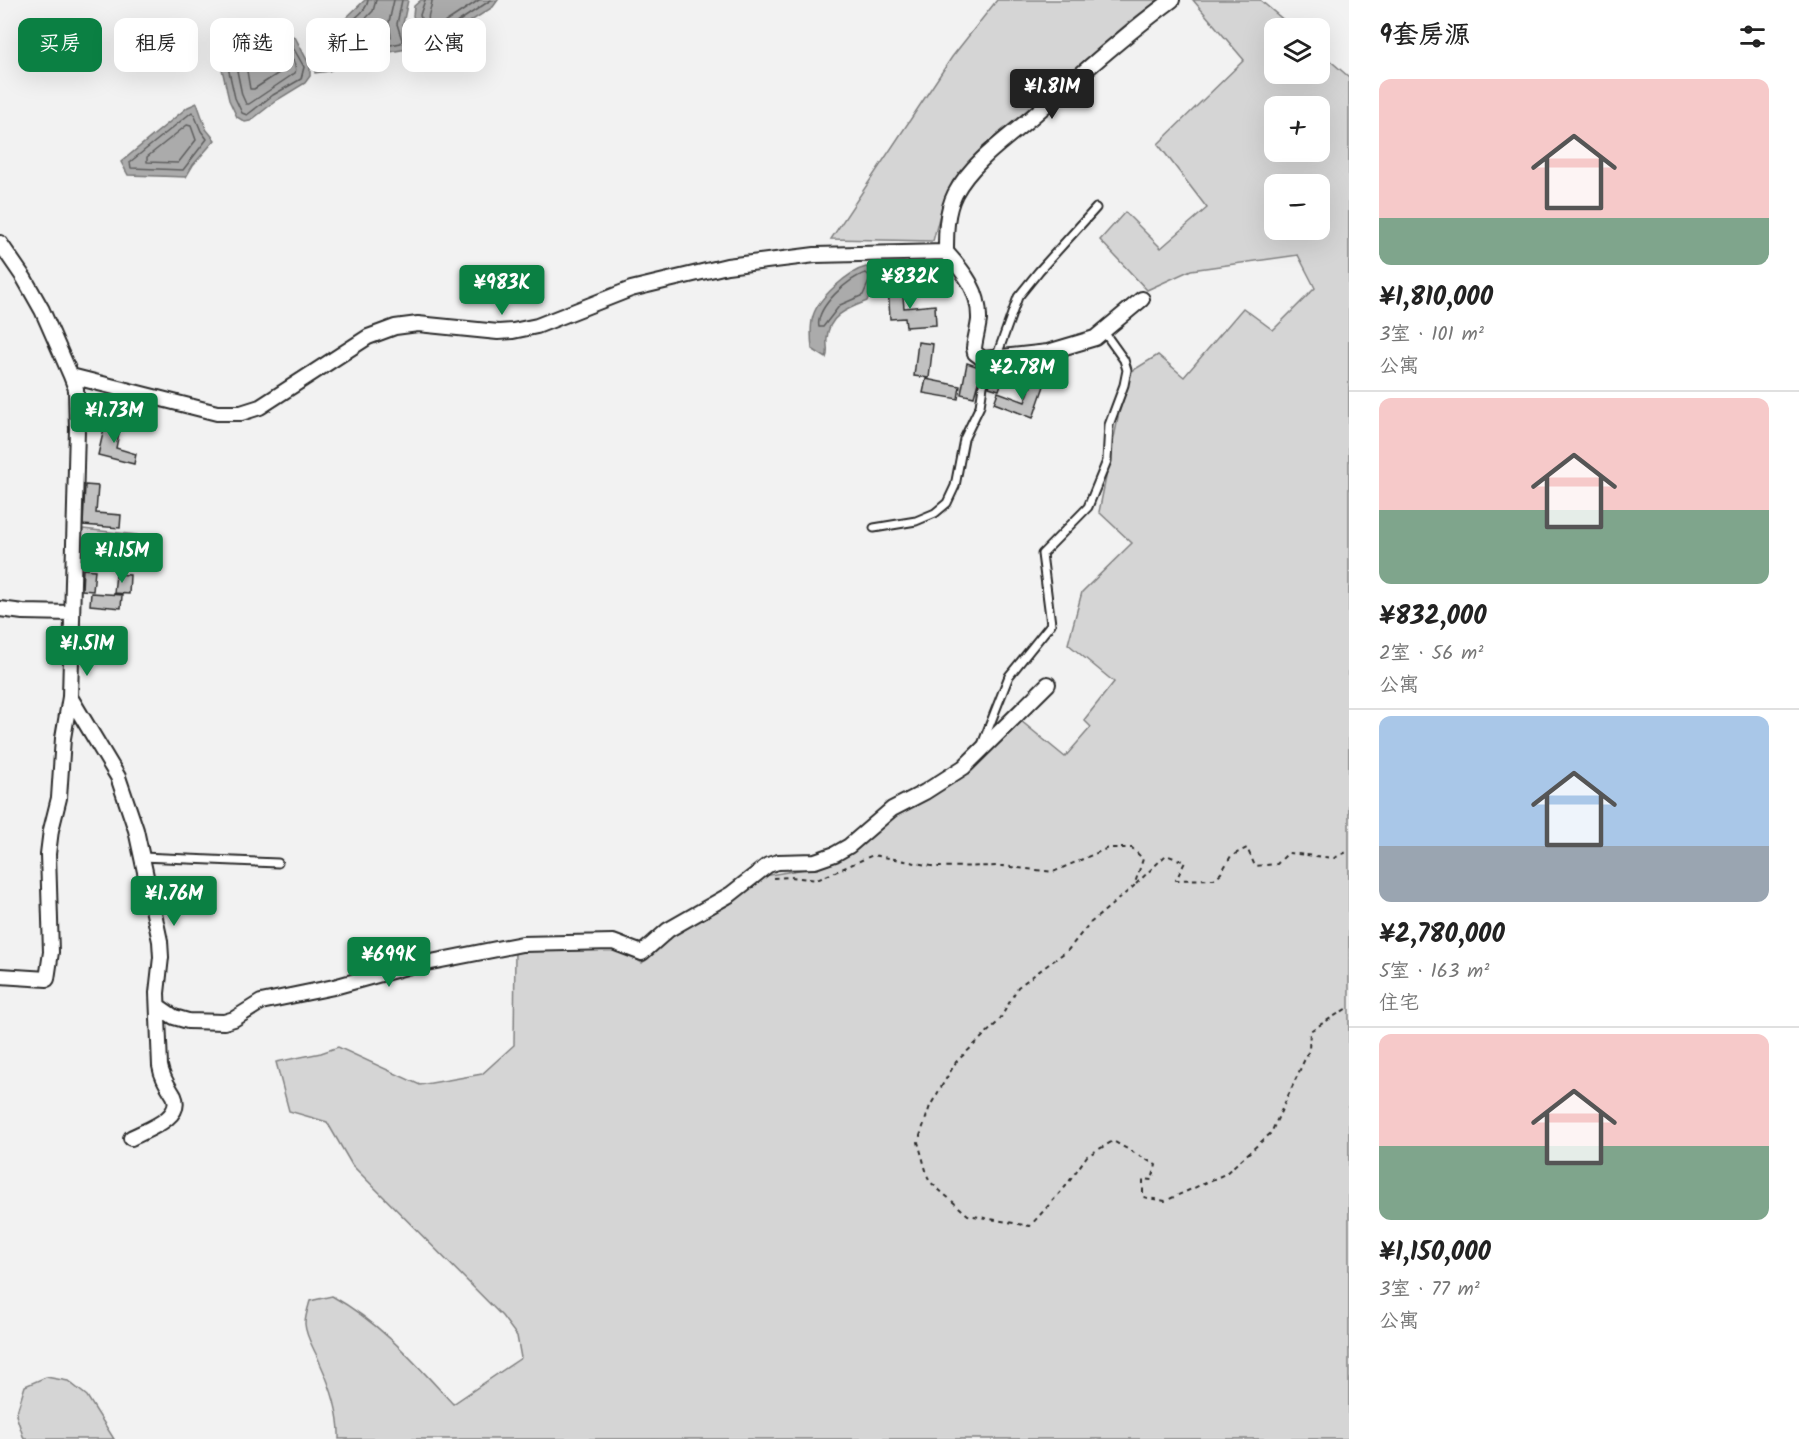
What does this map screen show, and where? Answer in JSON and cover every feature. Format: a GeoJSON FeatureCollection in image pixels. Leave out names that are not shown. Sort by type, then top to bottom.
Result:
{"type":"FeatureCollection","features":[{"type":"Feature","properties":{"kind":"street"},"geometry":{"type":"LineString","coordinates":[[1142,299],[1095,338],[1048,352],[983,359],[975,353],[974,343],[979,317],[973,292],[968,277],[946,252],[946,225],[951,205],[960,186],[987,155],[1134,28],[1172,0]]}},
{"type":"Feature","properties":{"kind":"street"},"geometry":{"type":"LineString","coordinates":[[0,243],[42,310],[72,376],[76,389],[77,429],[70,697],[63,738],[59,798],[48,854],[51,951],[46,980],[0,975]]}},
{"type":"Feature","properties":{"kind":"street"},"geometry":{"type":"LineString","coordinates":[[72,376],[217,413],[241,413],[260,407],[368,337],[395,327],[418,324],[498,332],[513,331],[537,326],[631,289],[727,266],[815,255],[946,252]]}},
{"type":"Feature","properties":{"kind":"street"},"geometry":{"type":"LineString","coordinates":[[0,609],[72,613]]}},
{"type":"Feature","properties":{"kind":"street"},"geometry":{"type":"LineString","coordinates":[[158,1006],[174,1017],[188,1021],[224,1022],[234,1019],[261,1002],[334,987],[406,967],[522,944],[613,942],[642,953],[668,930],[723,900],[768,865],[778,862],[809,862],[835,854],[849,846],[892,809],[925,792],[968,764],[1048,684]]}},
{"type":"Feature","properties":{"kind":"street"},"geometry":{"type":"LineString","coordinates":[[70,697],[113,767],[136,830],[160,941],[161,957],[157,993],[160,1066],[162,1076],[175,1099],[176,1109],[174,1114],[131,1138]]}},
{"type":"Feature","properties":{"kind":"lane"},"geometry":{"type":"LineString","coordinates":[[874,528],[916,521],[935,513],[947,503],[955,486],[964,439],[980,406],[982,386],[1018,297],[1096,208]]}},
{"type":"Feature","properties":{"kind":"lane"},"geometry":{"type":"LineString","coordinates":[[968,764],[986,738],[1009,676],[1051,624],[1042,554],[1088,507],[1107,461],[1109,425],[1124,385],[1127,370],[1124,360],[1104,332]]}},
{"type":"Feature","properties":{"kind":"lane"},"geometry":{"type":"LineString","coordinates":[[142,857],[278,863]]}},
{"type":"Feature","properties":{"kind":"path"},"geometry":{"type":"LineString","coordinates":[[749,880],[791,877],[817,880],[873,855],[937,867],[1002,866],[1053,872],[1108,848],[1132,848],[1143,859],[1134,886]]}},
{"type":"Feature","properties":{"kind":"path"},"geometry":{"type":"LineString","coordinates":[[1349,851],[1334,858],[1288,853],[1277,864],[1255,867],[1247,848],[1231,856],[1221,873],[1214,879],[1176,880],[1185,862],[1166,855],[1089,924],[1068,950],[1018,987],[999,1021],[956,1062],[930,1106],[918,1143],[929,1181],[968,1215],[1030,1226],[1066,1186],[1088,1156],[1113,1141],[1156,1165],[1152,1180],[1143,1179],[1143,1197],[1164,1201],[1225,1174],[1271,1133],[1309,1050],[1310,1031],[1349,1007]]}},
{"type":"Feature","properties":{"kind":"shaded area"},"geometry":{"type":"Polygon","coordinates":[[[997,0],[1158,0],[1129,22],[982,149],[953,181],[943,203],[933,241],[831,239],[952,57],[997,0]]]}},
{"type":"Feature","properties":{"kind":"shaded area"},"geometry":{"type":"Polygon","coordinates":[[[1193,0],[1260,0],[1281,18],[1264,18],[1264,84],[1330,84],[1330,61],[1349,77],[1349,1439],[339,1439],[338,1420],[331,1390],[306,1329],[310,1301],[332,1296],[367,1319],[397,1345],[453,1404],[521,1358],[517,1336],[502,1316],[352,1165],[327,1122],[289,1111],[276,1062],[321,1053],[338,1047],[420,1085],[482,1074],[514,1045],[515,949],[607,948],[633,957],[642,963],[667,938],[730,904],[764,876],[828,865],[907,808],[959,778],[1021,721],[1065,757],[1091,727],[1084,720],[1114,682],[1068,644],[1082,592],[1132,543],[1099,512],[1119,413],[1132,371],[1158,355],[1184,377],[1243,308],[1273,330],[1315,288],[1298,255],[1191,270],[1147,290],[1100,240],[1125,212],[1161,248],[1207,208],[1158,144],[1244,60],[1193,0]]]}},
{"type":"Feature","properties":{"kind":"shaded area"},"geometry":{"type":"Polygon","coordinates":[[[83,529],[137,535],[134,568],[79,562],[83,529]]]}},
{"type":"Feature","properties":{"kind":"shaded area"},"geometry":{"type":"Polygon","coordinates":[[[46,1377],[68,1381],[87,1396],[114,1439],[24,1439],[16,1415],[25,1386],[46,1377]]]}},
{"type":"Feature","properties":{"kind":"water"},"geometry":{"type":"Polygon","coordinates":[[[365,0],[408,0],[404,18],[402,18],[402,50],[390,52],[390,18],[346,18],[365,0]]]}},
{"type":"Feature","properties":{"kind":"water"},"geometry":{"type":"Polygon","coordinates":[[[421,0],[498,0],[493,7],[476,18],[414,18],[414,6],[421,0]]]}},
{"type":"Feature","properties":{"kind":"water"},"geometry":{"type":"Polygon","coordinates":[[[295,37],[306,58],[306,72],[310,72],[305,83],[277,100],[250,121],[245,122],[237,117],[229,100],[223,72],[294,72],[295,37]]]}},
{"type":"Feature","properties":{"kind":"water"},"geometry":{"type":"Polygon","coordinates":[[[197,103],[206,129],[215,140],[193,165],[186,177],[128,175],[121,162],[188,107],[197,103]]]}},
{"type":"Feature","properties":{"kind":"water"},"geometry":{"type":"Polygon","coordinates":[[[866,267],[879,271],[867,301],[835,318],[828,331],[826,358],[812,349],[811,324],[816,309],[835,286],[851,274],[866,267]]]}},
{"type":"Feature","properties":{"kind":"building"},"geometry":{"type":"Polygon","coordinates":[[[902,285],[904,308],[935,305],[936,325],[906,327],[905,318],[890,319],[888,286],[902,285]]]}},
{"type":"Feature","properties":{"kind":"building"},"geometry":{"type":"Polygon","coordinates":[[[918,342],[933,344],[929,378],[914,376],[918,342]]]}},
{"type":"Feature","properties":{"kind":"building"},"geometry":{"type":"Polygon","coordinates":[[[967,363],[982,368],[974,397],[961,394],[967,363]]]}},
{"type":"Feature","properties":{"kind":"building"},"geometry":{"type":"Polygon","coordinates":[[[994,367],[1006,370],[999,390],[989,387],[994,367]]]}},
{"type":"Feature","properties":{"kind":"building"},"geometry":{"type":"Polygon","coordinates":[[[926,379],[960,386],[958,399],[923,393],[926,379]]]}},
{"type":"Feature","properties":{"kind":"building"},"geometry":{"type":"Polygon","coordinates":[[[1033,381],[1044,386],[1033,418],[994,403],[998,392],[1025,402],[1033,381]]]}},
{"type":"Feature","properties":{"kind":"building"},"geometry":{"type":"Polygon","coordinates":[[[106,420],[121,423],[116,448],[136,454],[134,464],[98,455],[106,420]]]}},
{"type":"Feature","properties":{"kind":"building"},"geometry":{"type":"Polygon","coordinates":[[[85,485],[98,486],[96,513],[121,515],[120,528],[83,525],[85,485]]]}},
{"type":"Feature","properties":{"kind":"building"},"geometry":{"type":"Polygon","coordinates":[[[83,569],[95,570],[93,591],[82,590],[83,569]]]}},
{"type":"Feature","properties":{"kind":"building"},"geometry":{"type":"Polygon","coordinates":[[[116,574],[130,575],[129,594],[114,593],[116,574]]]}},
{"type":"Feature","properties":{"kind":"building"},"geometry":{"type":"Polygon","coordinates":[[[91,593],[122,595],[121,608],[90,605],[91,593]]]}}]}
